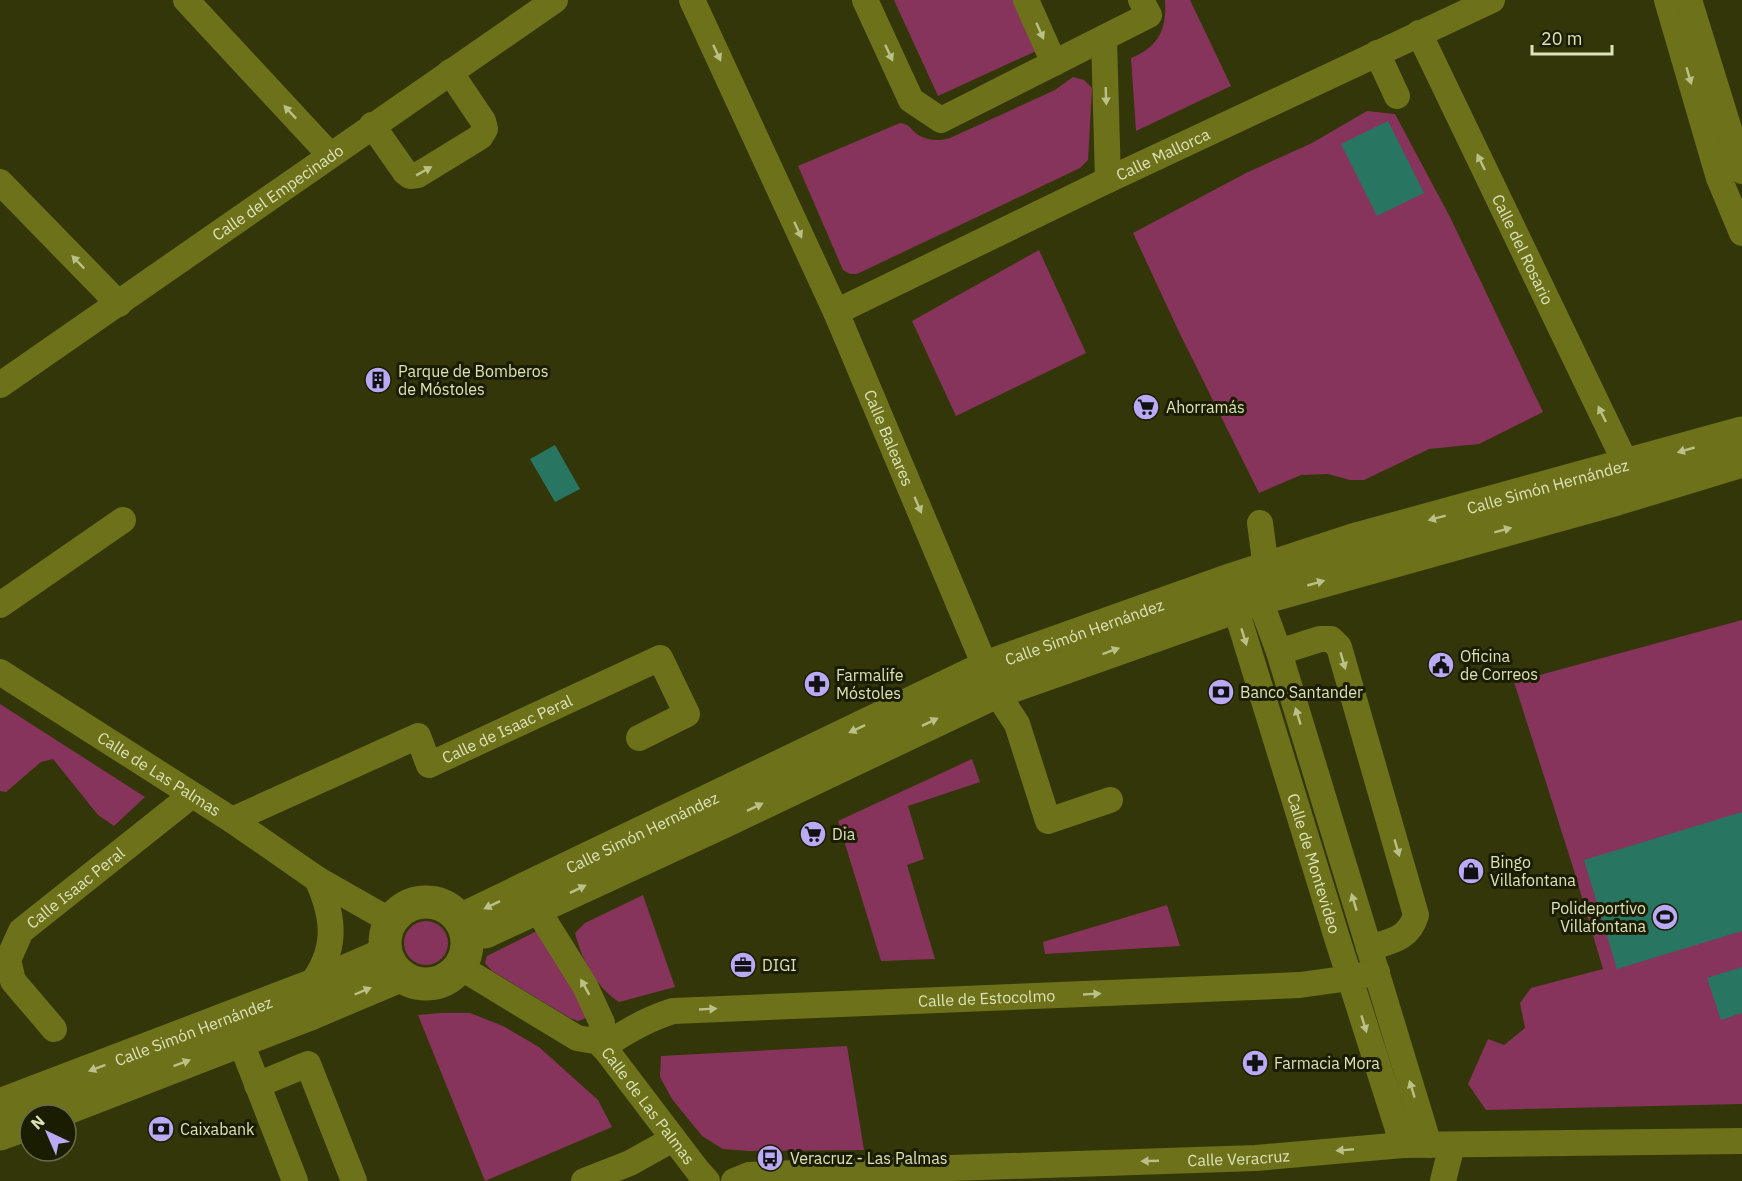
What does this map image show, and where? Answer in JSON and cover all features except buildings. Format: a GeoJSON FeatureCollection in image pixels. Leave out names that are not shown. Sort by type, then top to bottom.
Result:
{"type":"FeatureCollection","features":[{"type":"Feature","properties":{"kind":"street"},"geometry":{"type":"LineString","coordinates":[[186,0],[330,155]]}},
{"type":"Feature","properties":{"kind":"street","name":"Calle del Empecinado"},"geometry":{"type":"LineString","coordinates":[[4,376],[119,304],[372,125],[555,0]]}},
{"type":"Feature","properties":{"kind":"street","name":"Calle Baleares"},"geometry":{"type":"LineString","coordinates":[[692,0],[836,312],[991,679],[1017,724],[1048,821],[1110,800]]}},
{"type":"Feature","properties":{"kind":"street"},"geometry":{"type":"LineString","coordinates":[[865,0],[910,100],[941,120],[1149,15],[1141,0]]}},
{"type":"Feature","properties":{"kind":"street"},"geometry":{"type":"LineString","coordinates":[[1026,0],[1054,63]]}},
{"type":"Feature","properties":{"kind":"street","name":"Calle Mallorca"},"geometry":{"type":"LineString","coordinates":[[836,312],[1108,180],[1492,0]]}},
{"type":"Feature","properties":{"kind":"street"},"geometry":{"type":"LineString","coordinates":[[1667,0],[1719,178],[1742,233]]}},
{"type":"Feature","properties":{"kind":"street"},"geometry":{"type":"LineString","coordinates":[[1689,0],[1742,171]]}},
{"type":"Feature","properties":{"kind":"street","name":"Calle del Rosario"},"geometry":{"type":"LineString","coordinates":[[1419,33],[1627,466]]}},
{"type":"Feature","properties":{"kind":"street"},"geometry":{"type":"LineString","coordinates":[[1104,38],[1108,180]]}},
{"type":"Feature","properties":{"kind":"street"},"geometry":{"type":"LineString","coordinates":[[1377,53],[1397,96]]}},
{"type":"Feature","properties":{"kind":"street"},"geometry":{"type":"LineString","coordinates":[[372,125],[410,176],[418,175],[480,137],[485,129],[483,121],[450,72]]}},
{"type":"Feature","properties":{"kind":"street"},"geometry":{"type":"LineString","coordinates":[[0,182],[119,304]]}},
{"type":"Feature","properties":{"kind":"street","name":"Calle Simón Hernández"},"geometry":{"type":"LineString","coordinates":[[462,942],[991,679],[1247,586],[1353,540],[1742,433]]}},
{"type":"Feature","properties":{"kind":"street","name":"Calle Simón Hernández"},"geometry":{"type":"LineString","coordinates":[[1247,586],[1617,499],[1742,461]]}},
{"type":"Feature","properties":{"kind":"street"},"geometry":{"type":"LineString","coordinates":[[0,605],[123,520]]}},
{"type":"Feature","properties":{"kind":"street"},"geometry":{"type":"LineString","coordinates":[[1247,586],[1260,523]]}},
{"type":"Feature","properties":{"kind":"street","name":"Calle de Montevideo"},"geometry":{"type":"LineString","coordinates":[[1247,586],[1279,652],[1373,960],[1441,1145]]}},
{"type":"Feature","properties":{"kind":"street","name":"Calle de Montevideo"},"geometry":{"type":"LineString","coordinates":[[1247,586],[1350,978],[1403,1145]]}},
{"type":"Feature","properties":{"kind":"street"},"geometry":{"type":"LineString","coordinates":[[1279,652],[1320,639],[1331,639],[1339,647],[1416,915],[1413,927],[1373,960]]}},
{"type":"Feature","properties":{"kind":"street","name":"Calle de Isaac Peral"},"geometry":{"type":"LineString","coordinates":[[232,820],[418,736],[429,765],[660,658],[687,714],[639,738]]}},
{"type":"Feature","properties":{"kind":"street","name":"Calle de Las Palmas"},"geometry":{"type":"LineString","coordinates":[[0,672],[232,820],[317,879],[391,921]]}},
{"type":"Feature","properties":{"kind":"street","name":"Calle Simón Hernández"},"geometry":{"type":"LineString","coordinates":[[462,942],[537,909],[991,679]]}},
{"type":"Feature","properties":{"kind":"street","name":"Calle Isaac Peral"},"geometry":{"type":"LineString","coordinates":[[54,1029],[13,981],[8,960],[21,931],[192,795]]}},
{"type":"Feature","properties":{"kind":"street"},"geometry":{"type":"LineString","coordinates":[[309,987],[318,976],[327,956],[331,939],[330,914],[317,879]]}},
{"type":"Feature","properties":{"kind":"street"},"geometry":{"type":"LineString","coordinates":[[422,902],[436,903],[450,909],[462,942],[446,979],[426,985],[412,983],[392,965],[384,939],[391,921],[403,908],[422,902]]}},
{"type":"Feature","properties":{"kind":"street"},"geometry":{"type":"LineString","coordinates":[[537,909],[585,986],[602,1023],[602,1044]]}},
{"type":"Feature","properties":{"kind":"street","name":"Calle de Las Palmas"},"geometry":{"type":"LineString","coordinates":[[462,942],[577,1038],[602,1044],[707,1181]]}},
{"type":"Feature","properties":{"kind":"street","name":"Calle de Estocolmo"},"geometry":{"type":"LineString","coordinates":[[602,1044],[651,1018],[673,1011],[1300,985],[1350,978],[1373,960]]}},
{"type":"Feature","properties":{"kind":"street","name":"Calle Simón Hernández"},"geometry":{"type":"LineString","coordinates":[[0,1105],[309,987],[392,965]]}},
{"type":"Feature","properties":{"kind":"street","name":"Calle Simón Hernández"},"geometry":{"type":"LineString","coordinates":[[78,1104],[310,1014],[392,965]]}},
{"type":"Feature","properties":{"kind":"street"},"geometry":{"type":"LineString","coordinates":[[240,1041],[296,1181]]}},
{"type":"Feature","properties":{"kind":"street"},"geometry":{"type":"LineString","coordinates":[[257,1085],[308,1064],[354,1181]]}},
{"type":"Feature","properties":{"kind":"street"},"geometry":{"type":"LineString","coordinates":[[0,1134],[18,1127]]}},
{"type":"Feature","properties":{"kind":"street"},"geometry":{"type":"LineString","coordinates":[[584,1181],[630,1163],[673,1139]]}},
{"type":"Feature","properties":{"kind":"street","name":"Calle Veracruz"},"geometry":{"type":"LineString","coordinates":[[734,1181],[749,1175],[1256,1158],[1403,1145],[1742,1141]]}},
{"type":"Feature","properties":{"kind":"street"},"geometry":{"type":"LineString","coordinates":[[1441,1145],[1443,1181]]}},
{"type":"Feature","properties":{"kind":"street"},"geometry":{"type":"LineString","coordinates":[[1243,1181],[1256,1158]]}},
{"type":"Feature","properties":{"kind":"shaded area"},"geometry":{"type":"Polygon","coordinates":[[[894,0],[1026,0],[1047,46],[938,96],[894,0]]]}},
{"type":"Feature","properties":{"kind":"shaded area"},"geometry":{"type":"Polygon","coordinates":[[[1165,0],[1190,0],[1231,86],[1136,131],[1131,58],[1148,49],[1159,36],[1164,20],[1165,0]]]}},
{"type":"Feature","properties":{"kind":"shaded area"},"geometry":{"type":"Polygon","coordinates":[[[1073,77],[1084,80],[1092,88],[1088,160],[1080,168],[857,274],[850,274],[843,270],[798,166],[900,123],[907,125],[927,139],[950,138],[1055,90],[1073,77]]]}},
{"type":"Feature","properties":{"kind":"shaded area"},"geometry":{"type":"Polygon","coordinates":[[[1367,111],[1395,114],[1451,219],[1543,412],[1479,444],[1429,449],[1364,480],[1350,480],[1328,474],[1301,475],[1259,493],[1133,233],[1246,173],[1312,143],[1367,111]]]}},
{"type":"Feature","properties":{"kind":"shaded area"},"geometry":{"type":"Polygon","coordinates":[[[1039,250],[1086,353],[956,416],[912,321],[1039,250]]]}},
{"type":"Feature","properties":{"kind":"shaded area","name":"Polideportivo Villafontana"},"geometry":{"type":"Polygon","coordinates":[[[1742,620],[1742,1104],[1486,1110],[1468,1084],[1488,1039],[1504,1045],[1525,1028],[1520,1003],[1531,988],[1603,969],[1514,682],[1742,620]]]}},
{"type":"Feature","properties":{"kind":"shaded area"},"geometry":{"type":"Polygon","coordinates":[[[0,704],[145,797],[114,826],[98,815],[53,759],[41,762],[6,792],[0,791],[0,704]]]}},
{"type":"Feature","properties":{"kind":"shaded area"},"geometry":{"type":"Polygon","coordinates":[[[972,759],[980,782],[908,806],[924,859],[907,865],[935,959],[881,961],[838,821],[972,759]]]}},
{"type":"Feature","properties":{"kind":"shaded area"},"geometry":{"type":"Polygon","coordinates":[[[643,895],[675,987],[619,1002],[596,980],[581,953],[575,933],[585,923],[643,895]]]}},
{"type":"Feature","properties":{"kind":"shaded area"},"geometry":{"type":"Polygon","coordinates":[[[1167,905],[1180,946],[1045,954],[1043,942],[1167,905]]]}},
{"type":"Feature","properties":{"kind":"shaded area"},"geometry":{"type":"Polygon","coordinates":[[[426,921],[441,928],[448,943],[441,958],[426,965],[411,958],[404,943],[411,928],[426,921]]]}},
{"type":"Feature","properties":{"kind":"shaded area"},"geometry":{"type":"Polygon","coordinates":[[[537,931],[589,1017],[578,1021],[570,1018],[492,971],[485,963],[487,956],[537,931]]]}},
{"type":"Feature","properties":{"kind":"shaded area"},"geometry":{"type":"Polygon","coordinates":[[[470,1013],[503,1026],[539,1047],[598,1100],[612,1127],[485,1181],[418,1015],[470,1013]]]}},
{"type":"Feature","properties":{"kind":"shaded area"},"geometry":{"type":"Polygon","coordinates":[[[847,1046],[864,1150],[749,1151],[723,1149],[702,1136],[672,1099],[660,1077],[661,1056],[847,1046]]]}},
{"type":"Feature","properties":{"kind":"water"},"geometry":{"type":"Polygon","coordinates":[[[1388,121],[1424,193],[1377,216],[1341,144],[1388,121]]]}},
{"type":"Feature","properties":{"kind":"water"},"geometry":{"type":"Polygon","coordinates":[[[555,445],[580,489],[555,502],[530,459],[555,445]]]}},
{"type":"Feature","properties":{"kind":"water"},"geometry":{"type":"Polygon","coordinates":[[[1742,812],[1742,931],[1617,969],[1584,860],[1742,812]]]}},
{"type":"Feature","properties":{"kind":"water"},"geometry":{"type":"Polygon","coordinates":[[[1742,967],[1742,1013],[1721,1020],[1707,978],[1742,967]]]}},
{"type":"Feature","properties":{"kind":"place","name":"Parque de Bomberos de Móstoles"},"geometry":{"type":"Point","coordinates":[378,380]}},
{"type":"Feature","properties":{"kind":"place","name":"Ahorramás"},"geometry":{"type":"Point","coordinates":[1146,407]}},
{"type":"Feature","properties":{"kind":"place","name":"Oficina de Correos"},"geometry":{"type":"Point","coordinates":[1441,665]}},
{"type":"Feature","properties":{"kind":"place","name":"Farmalife Móstoles"},"geometry":{"type":"Point","coordinates":[817,684]}},
{"type":"Feature","properties":{"kind":"place","name":"Banco Santander"},"geometry":{"type":"Point","coordinates":[1221,692]}},
{"type":"Feature","properties":{"kind":"place","name":"Dia"},"geometry":{"type":"Point","coordinates":[813,834]}},
{"type":"Feature","properties":{"kind":"place","name":"Bingo Villafontana"},"geometry":{"type":"Point","coordinates":[1471,871]}},
{"type":"Feature","properties":{"kind":"place","name":"Polideportivo Villafontana"},"geometry":{"type":"Point","coordinates":[1665,917]}},
{"type":"Feature","properties":{"kind":"place","name":"DIGI"},"geometry":{"type":"Point","coordinates":[743,965]}},
{"type":"Feature","properties":{"kind":"place","name":"Farmacia Mora"},"geometry":{"type":"Point","coordinates":[1255,1063]}},
{"type":"Feature","properties":{"kind":"place","name":"Caixabank"},"geometry":{"type":"Point","coordinates":[161,1129]}},
{"type":"Feature","properties":{"kind":"place","name":"Veracruz - Las Palmas"},"geometry":{"type":"Point","coordinates":[770,1158]}}]}
